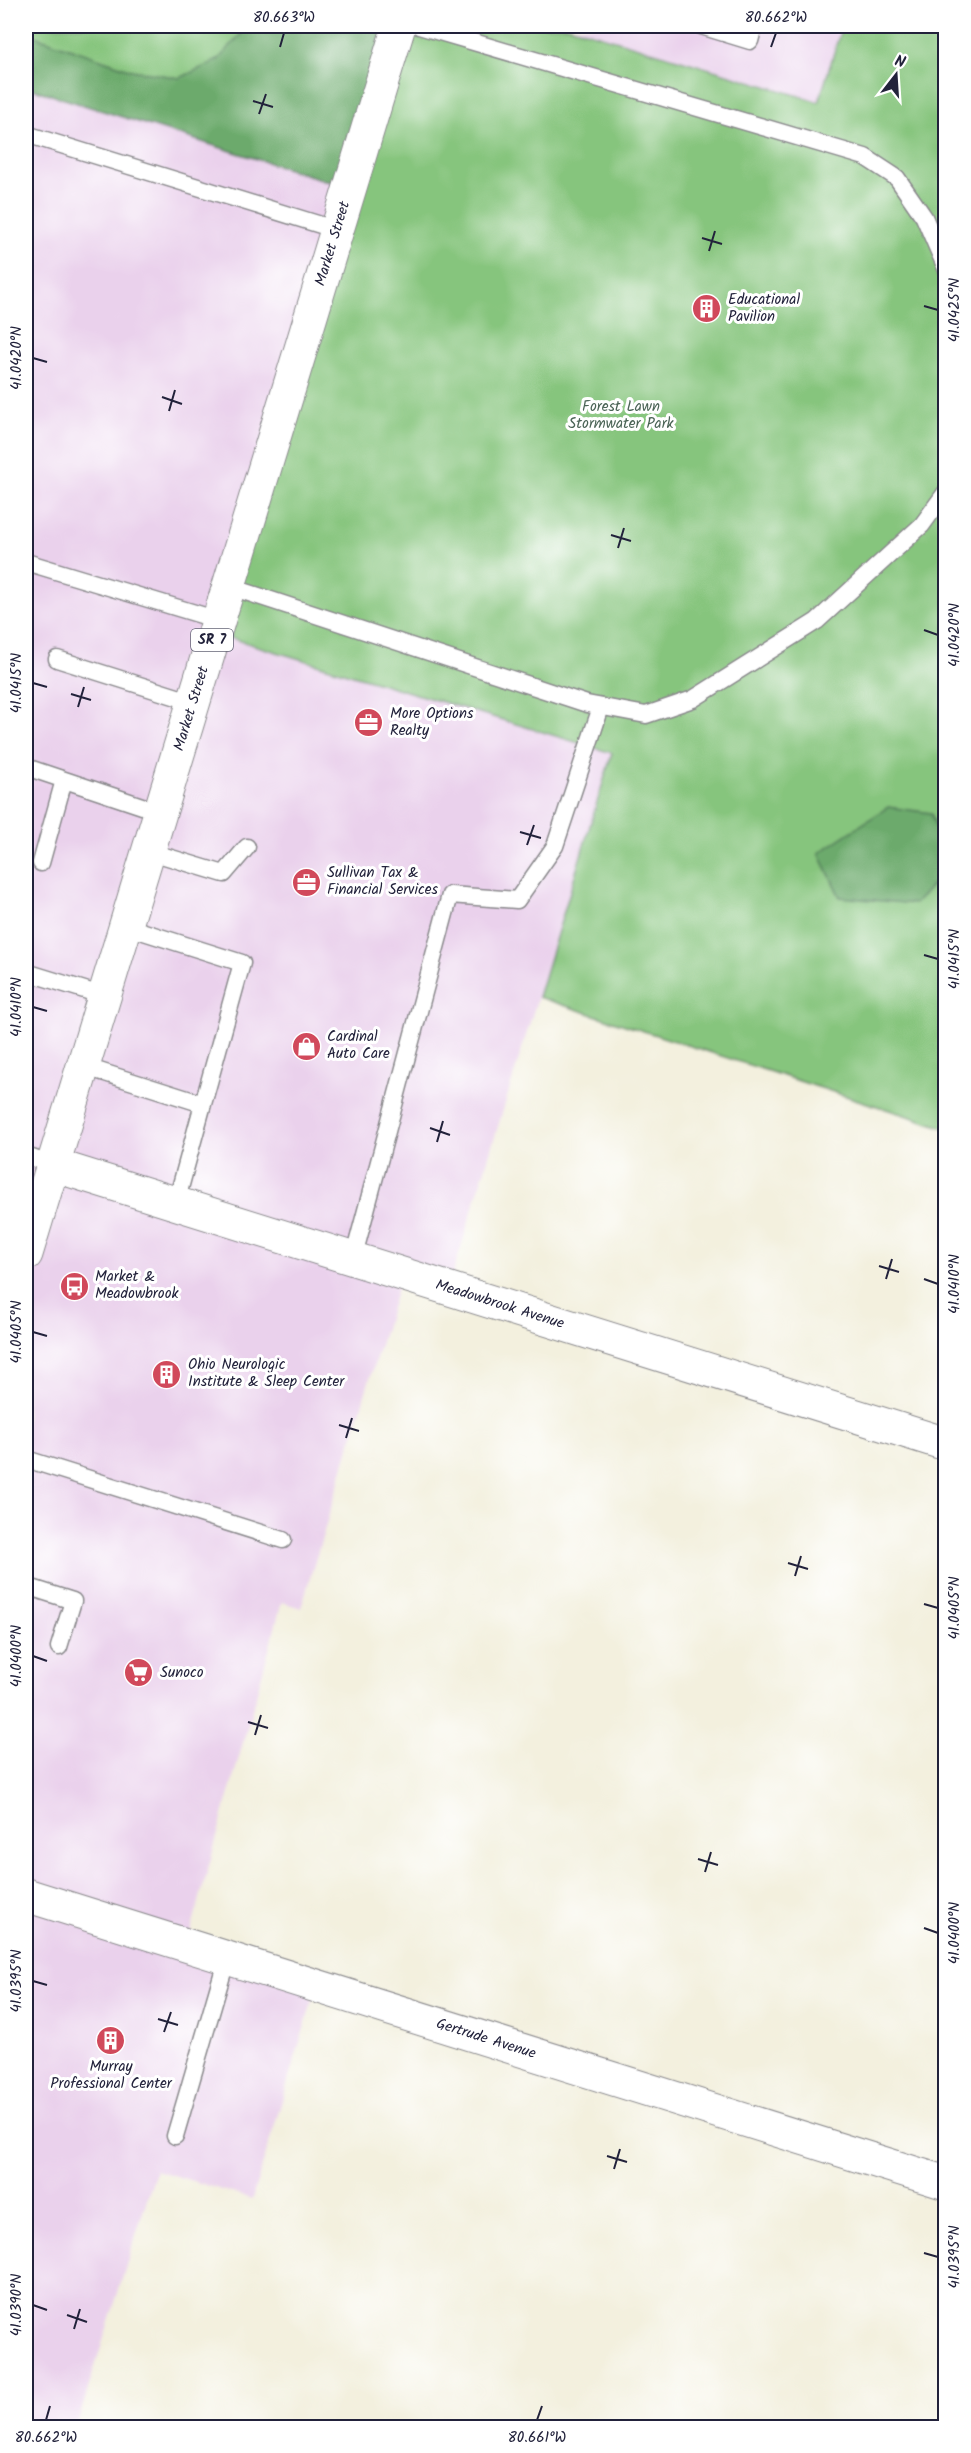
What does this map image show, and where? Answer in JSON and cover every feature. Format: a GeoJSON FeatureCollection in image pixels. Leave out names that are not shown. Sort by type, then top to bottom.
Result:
{"type":"FeatureCollection","features":[{"type":"Feature","properties":{"kind":"street","name":"Market Street"},"geometry":{"type":"LineString","coordinates":[[26,1254],[39,1160],[83,1066],[399,26]]}},
{"type":"Feature","properties":{"kind":"street","name":"Meadowbrook Avenue"},"geometry":{"type":"LineString","coordinates":[[39,1160],[945,1444]]}},
{"type":"Feature","properties":{"kind":"street","name":"Gertrude Avenue"},"geometry":{"type":"LineString","coordinates":[[26,1895],[945,2183]]}},
{"type":"Feature","properties":{"kind":"lane"},"geometry":{"type":"LineString","coordinates":[[419,26],[865,157],[897,178],[924,217],[945,268]]}},
{"type":"Feature","properties":{"kind":"lane"},"geometry":{"type":"LineString","coordinates":[[701,26],[750,41],[754,26]]}},
{"type":"Feature","properties":{"kind":"lane"},"geometry":{"type":"LineString","coordinates":[[26,134],[337,230]]}},
{"type":"Feature","properties":{"kind":"lane"},"geometry":{"type":"LineString","coordinates":[[228,586],[586,705],[646,715],[693,699],[817,621],[922,525],[945,492]]}},
{"type":"Feature","properties":{"kind":"lane"},"geometry":{"type":"LineString","coordinates":[[26,562],[218,620]]}},
{"type":"Feature","properties":{"kind":"lane"},"geometry":{"type":"LineString","coordinates":[[57,659],[193,702]]}},
{"type":"Feature","properties":{"kind":"lane"},"geometry":{"type":"LineString","coordinates":[[353,1259],[450,895],[517,900],[555,846],[601,707]]}},
{"type":"Feature","properties":{"kind":"lane"},"geometry":{"type":"LineString","coordinates":[[26,767],[160,812]]}},
{"type":"Feature","properties":{"kind":"lane"},"geometry":{"type":"LineString","coordinates":[[41,863],[64,780]]}},
{"type":"Feature","properties":{"kind":"lane"},"geometry":{"type":"LineString","coordinates":[[148,851],[224,874],[247,847]]}},
{"type":"Feature","properties":{"kind":"lane"},"geometry":{"type":"LineString","coordinates":[[125,926],[242,963],[176,1203]]}},
{"type":"Feature","properties":{"kind":"lane"},"geometry":{"type":"LineString","coordinates":[[26,972],[104,996]]}},
{"type":"Feature","properties":{"kind":"lane"},"geometry":{"type":"LineString","coordinates":[[83,1066],[203,1104]]}},
{"type":"Feature","properties":{"kind":"lane"},"geometry":{"type":"LineString","coordinates":[[26,1459],[282,1540]]}},
{"type":"Feature","properties":{"kind":"lane"},"geometry":{"type":"LineString","coordinates":[[26,1586],[73,1601],[59,1647]]}},
{"type":"Feature","properties":{"kind":"lane"},"geometry":{"type":"LineString","coordinates":[[175,2136],[227,1958]]}},
{"type":"Feature","properties":{"kind":"shaded area"},"geometry":{"type":"Polygon","coordinates":[[[569,26],[842,26],[819,102],[569,26]]]}},
{"type":"Feature","properties":{"kind":"shaded area"},"geometry":{"type":"Polygon","coordinates":[[[26,87],[350,188],[215,633],[613,753],[448,1289],[401,1275],[301,1608],[282,1602],[187,1945],[317,1986],[252,2199],[156,2170],[76,2428],[26,2427],[26,87]]]}},
{"type":"Feature","properties":{"kind":"green space","name":"Forest Lawn Stormwater Park"},"geometry":{"type":"Polygon","coordinates":[[[26,26],[569,26],[819,102],[842,26],[945,26],[945,1128],[538,997],[612,753],[214,633],[350,188],[26,87],[26,26]]]}},
{"type":"Feature","properties":{"kind":"green space"},"geometry":{"type":"Polygon","coordinates":[[[248,26],[399,26],[350,188],[26,87],[26,33],[132,70],[180,78],[218,60],[248,26]]]}},
{"type":"Feature","properties":{"kind":"green space"},"geometry":{"type":"Polygon","coordinates":[[[888,807],[931,813],[945,856],[945,871],[915,904],[840,897],[819,853],[888,807]]]}},
{"type":"Feature","properties":{"kind":"place","name":"Educational Pavilion"},"geometry":{"type":"Point","coordinates":[707,309]}},
{"type":"Feature","properties":{"kind":"place","name":"More Options Realty"},"geometry":{"type":"Point","coordinates":[369,723]}},
{"type":"Feature","properties":{"kind":"place","name":"Sullivan Tax & Financial Services"},"geometry":{"type":"Point","coordinates":[306,882]}},
{"type":"Feature","properties":{"kind":"place","name":"Cardinal Auto Care"},"geometry":{"type":"Point","coordinates":[306,1046]}},
{"type":"Feature","properties":{"kind":"place","name":"Market & Meadowbrook"},"geometry":{"type":"Point","coordinates":[74,1286]}},
{"type":"Feature","properties":{"kind":"place","name":"Ohio Neurologic Institute & Sleep Center"},"geometry":{"type":"Point","coordinates":[167,1374]}},
{"type":"Feature","properties":{"kind":"place","name":"Sunoco"},"geometry":{"type":"Point","coordinates":[139,1673]}},
{"type":"Feature","properties":{"kind":"place","name":"Murray Professional Center"},"geometry":{"type":"Point","coordinates":[111,2040]}}]}
